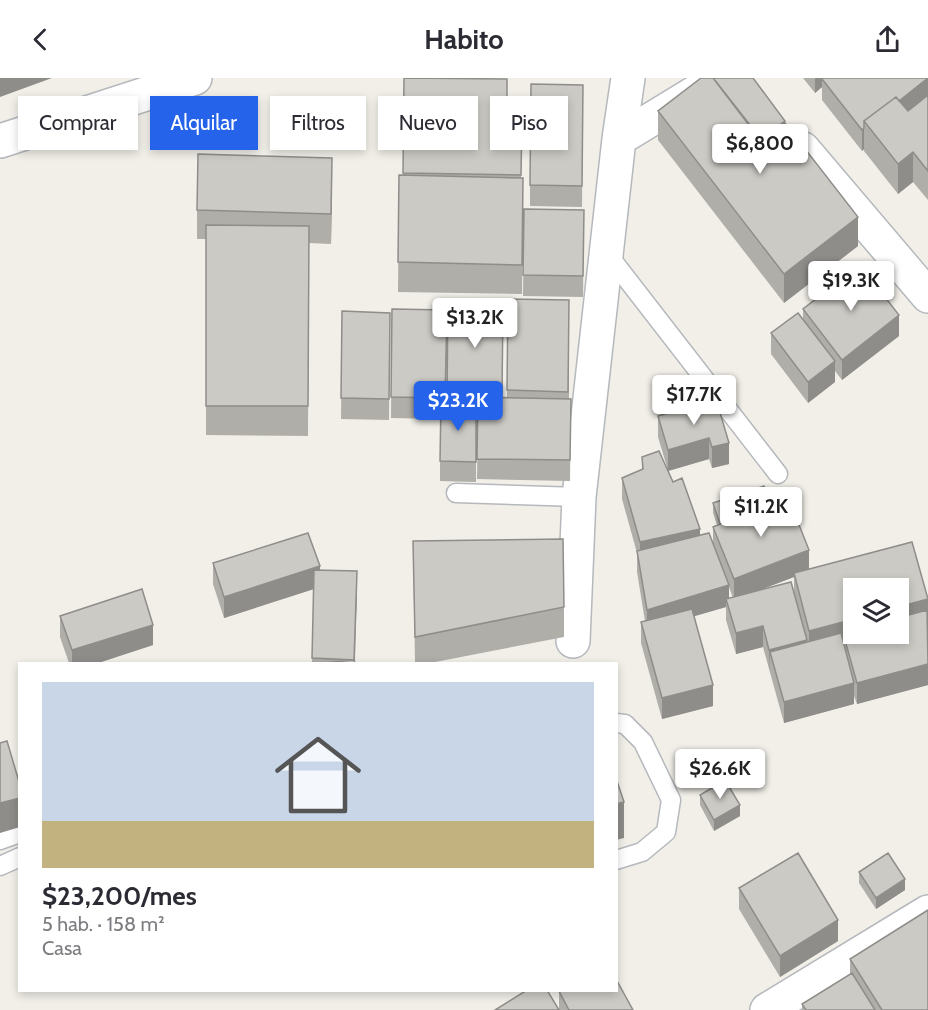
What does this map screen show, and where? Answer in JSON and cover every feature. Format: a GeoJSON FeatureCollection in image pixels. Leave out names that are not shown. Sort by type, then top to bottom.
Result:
{"type":"FeatureCollection","features":[{"type":"Feature","properties":{"kind":"street"},"geometry":{"type":"LineString","coordinates":[[0,141],[195,78]]}},
{"type":"Feature","properties":{"kind":"street"},"geometry":{"type":"LineString","coordinates":[[573,641],[579,497],[628,78]]}},
{"type":"Feature","properties":{"kind":"street"},"geometry":{"type":"LineString","coordinates":[[619,140],[718,78]]}},
{"type":"Feature","properties":{"kind":"street"},"geometry":{"type":"LineString","coordinates":[[781,123],[928,296]]}},
{"type":"Feature","properties":{"kind":"street"},"geometry":{"type":"LineString","coordinates":[[767,1010],[928,912]]}},
{"type":"Feature","properties":{"kind":"lane"},"geometry":{"type":"LineString","coordinates":[[606,252],[778,474]]}},
{"type":"Feature","properties":{"kind":"lane"},"geometry":{"type":"LineString","coordinates":[[456,493],[579,497]]}},
{"type":"Feature","properties":{"kind":"lane"},"geometry":{"type":"LineString","coordinates":[[618,723],[625,724],[644,742],[670,801],[666,832],[642,852],[618,859]]}},
{"type":"Feature","properties":{"kind":"lane"},"geometry":{"type":"LineString","coordinates":[[0,840],[18,834]]}},
{"type":"Feature","properties":{"kind":"lane"},"geometry":{"type":"LineString","coordinates":[[0,866],[18,858]]}},
{"type":"Feature","properties":{"kind":"building"},"geometry":{"type":"Polygon","coordinates":[[[404,78],[507,79],[507,96],[490,96],[490,150],[521,150],[521,175],[403,173],[403,150],[478,150],[478,96],[404,96],[404,78]]]}},
{"type":"Feature","properties":{"kind":"building"},"geometry":{"type":"Polygon","coordinates":[[[701,78],[713,78],[761,141],[785,123],[858,217],[784,274],[658,111],[701,78]]]}},
{"type":"Feature","properties":{"kind":"building"},"geometry":{"type":"Polygon","coordinates":[[[715,78],[753,78],[785,121],[761,139],[715,78]]]}},
{"type":"Feature","properties":{"kind":"building"},"geometry":{"type":"Polygon","coordinates":[[[928,78],[899,101],[896,97],[864,121],[862,130],[822,79],[928,78]]]}},
{"type":"Feature","properties":{"kind":"building"},"geometry":{"type":"Polygon","coordinates":[[[531,84],[583,85],[582,186],[530,185],[530,150],[568,150],[568,96],[531,96],[531,84]]]}},
{"type":"Feature","properties":{"kind":"building"},"geometry":{"type":"Polygon","coordinates":[[[928,95],[928,171],[913,152],[898,164],[864,121],[896,97],[908,111],[928,95]]]}},
{"type":"Feature","properties":{"kind":"building"},"geometry":{"type":"Polygon","coordinates":[[[198,154],[332,158],[331,214],[197,210],[198,154]]]}},
{"type":"Feature","properties":{"kind":"building"},"geometry":{"type":"Polygon","coordinates":[[[399,175],[523,178],[522,265],[398,262],[399,175]]]}},
{"type":"Feature","properties":{"kind":"building"},"geometry":{"type":"Polygon","coordinates":[[[524,209],[584,210],[583,276],[523,275],[524,209]]]}},
{"type":"Feature","properties":{"kind":"building"},"geometry":{"type":"Polygon","coordinates":[[[206,225],[309,226],[308,406],[206,406],[206,225]]]}},
{"type":"Feature","properties":{"kind":"building"},"geometry":{"type":"Polygon","coordinates":[[[860,265],[899,315],[842,360],[803,309],[860,265]]]}},
{"type":"Feature","properties":{"kind":"building"},"geometry":{"type":"Polygon","coordinates":[[[508,299],[569,300],[568,392],[507,390],[508,299]]]}},
{"type":"Feature","properties":{"kind":"building"},"geometry":{"type":"Polygon","coordinates":[[[448,302],[503,303],[502,396],[447,395],[448,302]]]}},
{"type":"Feature","properties":{"kind":"building"},"geometry":{"type":"Polygon","coordinates":[[[392,309],[447,310],[445,398],[391,397],[392,309]]]}},
{"type":"Feature","properties":{"kind":"building"},"geometry":{"type":"Polygon","coordinates":[[[342,311],[390,313],[389,399],[341,398],[342,311]]]}},
{"type":"Feature","properties":{"kind":"building"},"geometry":{"type":"Polygon","coordinates":[[[798,313],[835,361],[808,382],[771,333],[798,313]]]}},
{"type":"Feature","properties":{"kind":"building"},"geometry":{"type":"Polygon","coordinates":[[[478,397],[571,399],[570,460],[477,459],[478,397]]]}},
{"type":"Feature","properties":{"kind":"building"},"geometry":{"type":"Polygon","coordinates":[[[716,399],[729,443],[712,447],[709,438],[668,450],[658,416],[716,399]]]}},
{"type":"Feature","properties":{"kind":"building"},"geometry":{"type":"Polygon","coordinates":[[[441,401],[476,402],[476,462],[440,461],[441,401]]]}},
{"type":"Feature","properties":{"kind":"building"},"geometry":{"type":"Polygon","coordinates":[[[659,451],[673,482],[682,478],[700,529],[640,542],[622,478],[643,469],[642,457],[659,451]]]}},
{"type":"Feature","properties":{"kind":"building"},"geometry":{"type":"Polygon","coordinates":[[[764,486],[770,505],[720,524],[713,503],[764,486]]]}},
{"type":"Feature","properties":{"kind":"building"},"geometry":{"type":"Polygon","coordinates":[[[788,497],[809,550],[734,579],[713,527],[788,497]]]}},
{"type":"Feature","properties":{"kind":"building"},"geometry":{"type":"Polygon","coordinates":[[[308,533],[320,566],[224,597],[213,563],[308,533]]]}},
{"type":"Feature","properties":{"kind":"building"},"geometry":{"type":"Polygon","coordinates":[[[709,533],[729,585],[647,610],[637,551],[709,533]]]}},
{"type":"Feature","properties":{"kind":"building"},"geometry":{"type":"Polygon","coordinates":[[[563,539],[564,607],[415,637],[413,541],[563,539]]]}},
{"type":"Feature","properties":{"kind":"building"},"geometry":{"type":"Polygon","coordinates":[[[912,542],[928,599],[909,604],[909,578],[843,578],[843,622],[809,631],[794,573],[912,542]]]}},
{"type":"Feature","properties":{"kind":"building"},"geometry":{"type":"Polygon","coordinates":[[[314,570],[357,571],[354,660],[312,658],[314,570]]]}},
{"type":"Feature","properties":{"kind":"building"},"geometry":{"type":"Polygon","coordinates":[[[791,582],[807,640],[769,650],[763,626],[736,633],[726,599],[791,582]]]}},
{"type":"Feature","properties":{"kind":"building"},"geometry":{"type":"Polygon","coordinates":[[[142,589],[153,625],[72,650],[60,616],[142,589]]]}},
{"type":"Feature","properties":{"kind":"building"},"geometry":{"type":"Polygon","coordinates":[[[692,609],[713,685],[662,698],[641,622],[692,609]]]}},
{"type":"Feature","properties":{"kind":"building"},"geometry":{"type":"Polygon","coordinates":[[[927,610],[928,664],[857,683],[846,644],[909,644],[909,615],[927,610]]]}},
{"type":"Feature","properties":{"kind":"building"},"geometry":{"type":"Polygon","coordinates":[[[841,633],[854,683],[784,702],[770,652],[841,633]]]}},
{"type":"Feature","properties":{"kind":"building"},"geometry":{"type":"Polygon","coordinates":[[[7,741],[18,778],[18,798],[0,803],[0,743],[7,741]]]}},
{"type":"Feature","properties":{"kind":"building"},"geometry":{"type":"Polygon","coordinates":[[[725,780],[740,805],[714,820],[700,795],[725,780]]]}},
{"type":"Feature","properties":{"kind":"building"},"geometry":{"type":"Polygon","coordinates":[[[618,784],[624,802],[618,804],[618,784]]]}},
{"type":"Feature","properties":{"kind":"building"},"geometry":{"type":"Polygon","coordinates":[[[798,853],[838,920],[780,956],[739,888],[798,853]]]}},
{"type":"Feature","properties":{"kind":"building"},"geometry":{"type":"Polygon","coordinates":[[[888,853],[905,879],[876,898],[859,872],[888,853]]]}},
{"type":"Feature","properties":{"kind":"building"},"geometry":{"type":"Polygon","coordinates":[[[928,910],[928,1010],[882,1010],[850,959],[928,910]]]}},
{"type":"Feature","properties":{"kind":"building"},"geometry":{"type":"Polygon","coordinates":[[[852,973],[875,1010],[806,1010],[802,1004],[852,973]]]}},
{"type":"Feature","properties":{"kind":"building"},"geometry":{"type":"Polygon","coordinates":[[[618,983],[633,1010],[569,1010],[560,992],[618,992],[618,983]]]}},
{"type":"Feature","properties":{"kind":"building"},"geometry":{"type":"Polygon","coordinates":[[[524,992],[548,992],[559,1010],[495,1010],[524,992]]]}}]}
